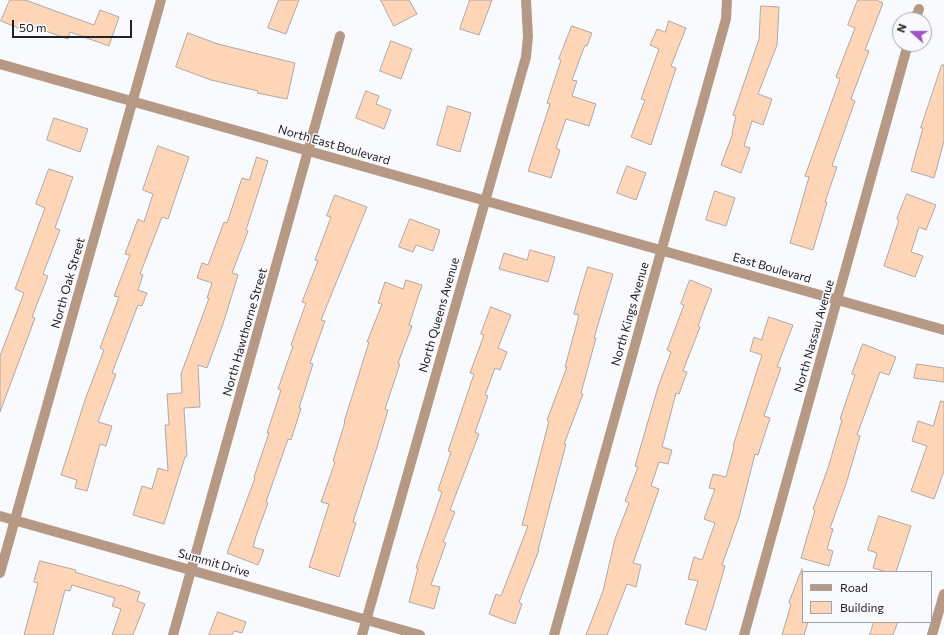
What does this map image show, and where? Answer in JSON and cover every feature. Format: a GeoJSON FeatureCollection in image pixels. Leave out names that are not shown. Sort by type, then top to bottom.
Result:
{"type":"FeatureCollection","features":[{"type":"Feature","properties":{"kind":"street","name":"North Oak Street"},"geometry":{"type":"LineString","coordinates":[[0,573],[161,0]]}},
{"type":"Feature","properties":{"kind":"street","name":"North Queens Avenue"},"geometry":{"type":"LineString","coordinates":[[362,635],[484,200],[526,57],[528,36],[526,0]]}},
{"type":"Feature","properties":{"kind":"street","name":"North Kings Avenue"},"geometry":{"type":"LineString","coordinates":[[554,635],[726,19],[727,0]]}},
{"type":"Feature","properties":{"kind":"street","name":"North Hawthorne Street"},"geometry":{"type":"LineString","coordinates":[[173,635],[340,36]]}},
{"type":"Feature","properties":{"kind":"street","name":"North Nassau Avenue"},"geometry":{"type":"LineString","coordinates":[[744,635],[906,52]]}},
{"type":"Feature","properties":{"kind":"street","name":"North East Boulevard"},"geometry":{"type":"LineString","coordinates":[[0,64],[661,250]]}},
{"type":"Feature","properties":{"kind":"street","name":"East Boulevard"},"geometry":{"type":"LineString","coordinates":[[661,250],[944,330]]}},
{"type":"Feature","properties":{"kind":"street","name":"Summit Drive"},"geometry":{"type":"LineString","coordinates":[[0,516],[420,635]]}},
{"type":"Feature","properties":{"kind":"street"},"geometry":{"type":"LineString","coordinates":[[932,635],[944,594]]}},
{"type":"Feature","properties":{"kind":"building"},"geometry":{"type":"Polygon","coordinates":[[[10,0],[25,0],[94,25],[100,10],[119,17],[109,46],[70,32],[68,39],[23,23],[21,29],[1,21],[10,0]]]}},
{"type":"Feature","properties":{"kind":"building"},"geometry":{"type":"Polygon","coordinates":[[[279,0],[299,0],[286,34],[268,28],[279,0]]]}},
{"type":"Feature","properties":{"kind":"building"},"geometry":{"type":"Polygon","coordinates":[[[381,0],[409,0],[417,14],[394,26],[381,0]]]}},
{"type":"Feature","properties":{"kind":"building"},"geometry":{"type":"Polygon","coordinates":[[[470,0],[492,0],[479,35],[460,29],[470,0]]]}},
{"type":"Feature","properties":{"kind":"building"},"geometry":{"type":"Polygon","coordinates":[[[858,0],[876,0],[883,3],[865,50],[869,51],[851,99],[855,101],[832,166],[837,167],[825,202],[827,202],[813,250],[790,243],[809,177],[805,176],[840,79],[836,77],[855,28],[848,25],[858,0]]]}},
{"type":"Feature","properties":{"kind":"building"},"geometry":{"type":"Polygon","coordinates":[[[761,6],[779,7],[777,45],[758,94],[772,99],[763,125],[752,121],[744,146],[750,148],[741,173],[721,165],[733,133],[736,116],[733,115],[759,39],[761,6]]]}},
{"type":"Feature","properties":{"kind":"building"},"geometry":{"type":"Polygon","coordinates":[[[669,21],[686,28],[671,66],[676,68],[651,145],[631,137],[645,100],[641,99],[659,49],[650,45],[657,29],[665,32],[669,21]]]}},
{"type":"Feature","properties":{"kind":"building"},"geometry":{"type":"Polygon","coordinates":[[[572,26],[592,33],[587,46],[585,45],[572,80],[577,81],[572,96],[596,104],[589,126],[566,119],[556,148],[560,150],[551,178],[528,171],[550,104],[547,103],[561,60],[559,59],[572,26]]]}},
{"type":"Feature","properties":{"kind":"building"},"geometry":{"type":"Polygon","coordinates":[[[188,33],[218,44],[295,63],[287,99],[257,93],[258,91],[211,80],[176,67],[188,33]]]}},
{"type":"Feature","properties":{"kind":"building"},"geometry":{"type":"Polygon","coordinates":[[[391,41],[412,49],[401,79],[380,71],[391,41]]]}},
{"type":"Feature","properties":{"kind":"building"},"geometry":{"type":"Polygon","coordinates":[[[942,65],[944,65],[944,141],[934,178],[911,171],[923,128],[921,128],[942,65]]]}},
{"type":"Feature","properties":{"kind":"building"},"geometry":{"type":"Polygon","coordinates":[[[366,91],[379,96],[376,104],[391,110],[384,129],[356,118],[366,91]]]}},
{"type":"Feature","properties":{"kind":"building"},"geometry":{"type":"Polygon","coordinates":[[[448,106],[471,113],[460,152],[437,145],[448,106]]]}},
{"type":"Feature","properties":{"kind":"building"},"geometry":{"type":"Polygon","coordinates":[[[54,118],[88,129],[80,152],[47,140],[54,118]]]}},
{"type":"Feature","properties":{"kind":"building"},"geometry":{"type":"Polygon","coordinates":[[[158,146],[189,157],[168,219],[162,217],[140,274],[143,275],[138,290],[147,293],[142,306],[138,305],[112,373],[116,374],[98,422],[112,426],[106,446],[100,444],[87,491],[75,488],[77,480],[61,475],[86,397],[104,350],[100,348],[119,297],[114,296],[130,255],[125,254],[138,219],[144,222],[153,194],[143,190],[158,146]]]}},
{"type":"Feature","properties":{"kind":"building"},"geometry":{"type":"Polygon","coordinates":[[[257,157],[268,161],[246,230],[248,231],[232,273],[238,275],[223,324],[207,368],[198,365],[200,407],[184,408],[187,456],[185,457],[164,524],[133,515],[142,486],[152,489],[158,468],[168,471],[165,425],[169,425],[167,394],[182,393],[181,374],[209,298],[207,298],[212,283],[197,278],[202,263],[208,265],[224,222],[227,223],[242,178],[249,180],[257,157]]]}},
{"type":"Feature","properties":{"kind":"building"},"geometry":{"type":"Polygon","coordinates":[[[627,166],[646,173],[636,200],[617,193],[627,166]]]}},
{"type":"Feature","properties":{"kind":"building"},"geometry":{"type":"Polygon","coordinates":[[[49,169],[73,177],[55,228],[60,230],[43,274],[48,276],[32,317],[35,318],[0,412],[0,356],[24,293],[15,289],[45,208],[36,204],[49,169]]]}},
{"type":"Feature","properties":{"kind":"building"},"geometry":{"type":"Polygon","coordinates":[[[715,191],[735,198],[726,226],[706,220],[715,191]]]}},
{"type":"Feature","properties":{"kind":"building"},"geometry":{"type":"Polygon","coordinates":[[[907,194],[936,205],[926,230],[919,227],[911,252],[923,256],[915,277],[884,266],[899,220],[897,219],[907,194]]]}},
{"type":"Feature","properties":{"kind":"building"},"geometry":{"type":"Polygon","coordinates":[[[335,195],[367,207],[321,320],[325,321],[310,363],[313,364],[299,408],[301,408],[291,440],[288,439],[266,502],[268,503],[253,547],[264,550],[258,565],[227,553],[255,478],[254,477],[269,433],[267,433],[281,390],[278,389],[293,346],[291,345],[306,303],[302,302],[318,261],[315,260],[331,217],[327,216],[335,195]]]}},
{"type":"Feature","properties":{"kind":"building"},"geometry":{"type":"Polygon","coordinates":[[[410,219],[440,230],[433,251],[416,245],[413,252],[399,247],[410,219]]]}},
{"type":"Feature","properties":{"kind":"building"},"geometry":{"type":"Polygon","coordinates":[[[530,250],[555,257],[548,282],[499,269],[504,253],[527,260],[530,250]]]}},
{"type":"Feature","properties":{"kind":"building"},"geometry":{"type":"Polygon","coordinates":[[[588,267],[613,274],[594,338],[596,338],[581,393],[583,394],[564,444],[566,444],[539,550],[519,602],[522,604],[515,624],[489,614],[496,594],[501,596],[528,526],[522,525],[549,421],[547,420],[567,367],[565,367],[579,315],[574,314],[588,267]]]}},
{"type":"Feature","properties":{"kind":"building"},"geometry":{"type":"Polygon","coordinates":[[[406,280],[422,285],[409,325],[412,326],[398,363],[400,364],[385,409],[388,410],[353,522],[356,523],[339,577],[309,567],[329,504],[321,502],[335,462],[333,461],[369,342],[367,342],[382,304],[378,303],[385,282],[403,289],[406,280]]]}},
{"type":"Feature","properties":{"kind":"building"},"geometry":{"type":"Polygon","coordinates":[[[690,280],[712,289],[698,326],[700,327],[683,371],[687,372],[679,394],[676,393],[662,447],[672,450],[668,464],[659,462],[651,486],[659,489],[633,563],[641,565],[636,587],[627,584],[607,635],[586,635],[603,591],[615,539],[629,503],[625,501],[638,467],[635,466],[658,387],[671,352],[667,350],[684,305],[681,304],[690,280]]]}},
{"type":"Feature","properties":{"kind":"building"},"geometry":{"type":"Polygon","coordinates":[[[491,307],[511,315],[498,348],[507,352],[500,370],[495,368],[485,395],[488,396],[475,432],[479,434],[450,510],[455,512],[443,542],[446,543],[431,585],[440,587],[434,609],[409,602],[418,568],[416,568],[442,492],[438,490],[451,452],[448,451],[474,374],[470,373],[484,335],[481,334],[491,307]]]}},
{"type":"Feature","properties":{"kind":"building"},"geometry":{"type":"Polygon","coordinates":[[[769,317],[793,325],[777,367],[781,368],[764,416],[770,418],[758,455],[755,454],[739,517],[722,565],[725,566],[706,630],[685,624],[698,581],[688,579],[694,557],[702,560],[715,523],[704,519],[715,489],[709,488],[713,474],[726,477],[733,446],[762,355],[750,351],[754,337],[761,340],[769,317]]]}},
{"type":"Feature","properties":{"kind":"building"},"geometry":{"type":"Polygon","coordinates":[[[863,344],[896,357],[889,375],[880,372],[857,435],[860,436],[846,484],[830,528],[833,529],[827,549],[833,551],[829,566],[801,558],[815,510],[813,509],[828,468],[842,420],[840,419],[855,375],[852,374],[863,344]]]}},
{"type":"Feature","properties":{"kind":"building"},"geometry":{"type":"Polygon","coordinates":[[[917,364],[944,368],[944,382],[914,378],[917,364]]]}},
{"type":"Feature","properties":{"kind":"building"},"geometry":{"type":"Polygon","coordinates":[[[941,401],[944,402],[944,471],[934,499],[911,491],[927,446],[912,441],[918,421],[933,426],[941,401]]]}},
{"type":"Feature","properties":{"kind":"building"},"geometry":{"type":"Polygon","coordinates":[[[879,516],[911,526],[896,571],[884,571],[873,568],[877,553],[868,550],[879,516]]]}},
{"type":"Feature","properties":{"kind":"building"},"geometry":{"type":"Polygon","coordinates":[[[40,561],[76,570],[75,572],[140,592],[137,601],[145,604],[133,635],[112,635],[121,609],[112,606],[115,598],[72,585],[70,591],[65,590],[53,635],[24,635],[38,583],[34,582],[40,561]]]}},
{"type":"Feature","properties":{"kind":"building"},"geometry":{"type":"Polygon","coordinates":[[[802,569],[802,623],[808,623],[804,635],[782,635],[791,604],[789,603],[802,569]]]}},
{"type":"Feature","properties":{"kind":"building"},"geometry":{"type":"Polygon","coordinates":[[[218,612],[246,622],[242,633],[234,631],[232,635],[209,635],[218,612]]]}},
{"type":"Feature","properties":{"kind":"building"},"geometry":{"type":"Polygon","coordinates":[[[874,623],[898,623],[893,635],[870,635],[874,623]]]}}]}
